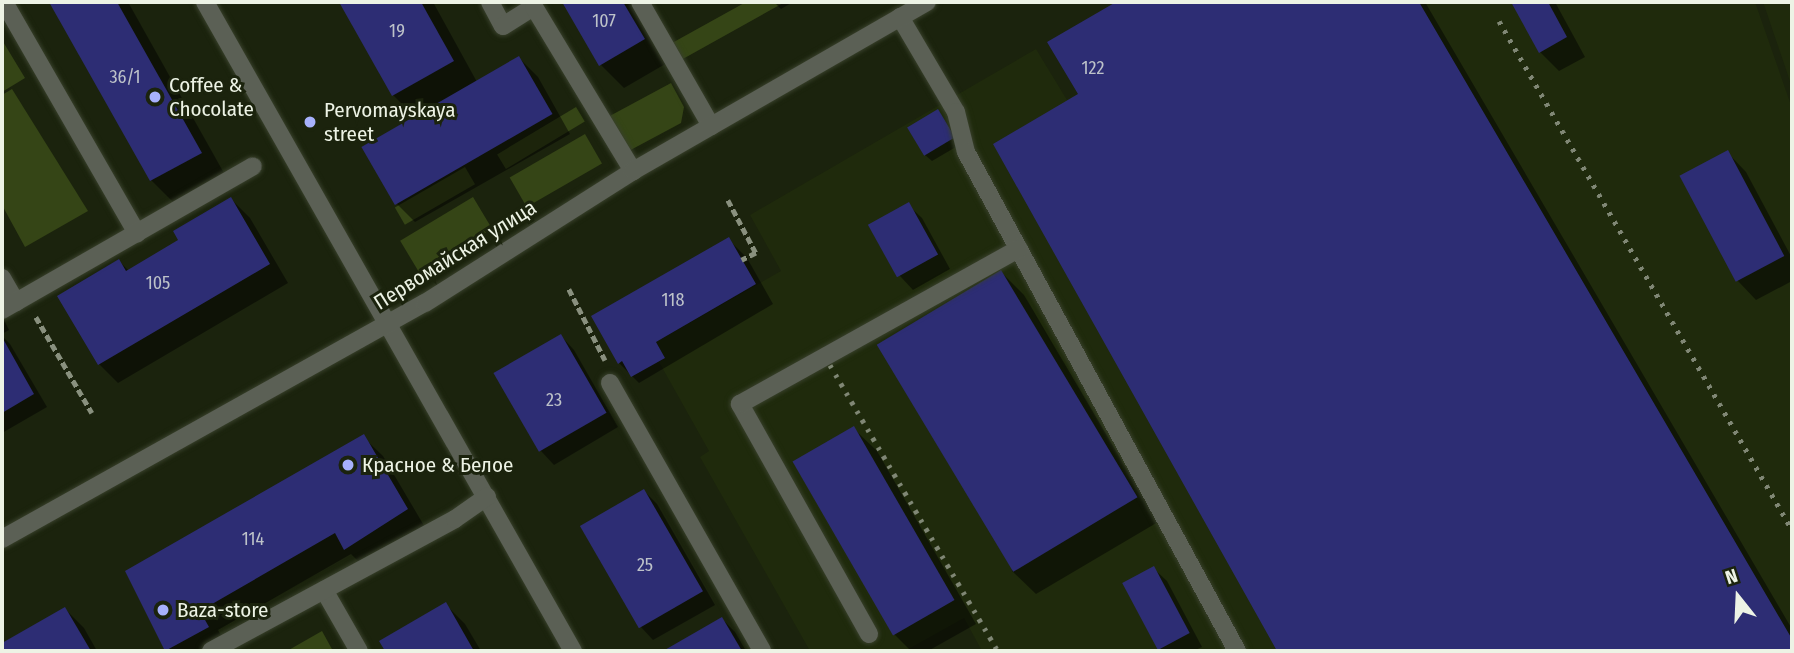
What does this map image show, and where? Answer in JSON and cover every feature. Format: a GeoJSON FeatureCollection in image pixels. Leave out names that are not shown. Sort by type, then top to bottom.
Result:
{"type":"FeatureCollection","features":[{"type":"Feature","properties":{"kind":"street"},"geometry":{"type":"LineString","coordinates":[[4,2],[137,233]]}},
{"type":"Feature","properties":{"kind":"street"},"geometry":{"type":"LineString","coordinates":[[205,2],[573,651]]}},
{"type":"Feature","properties":{"kind":"street"},"geometry":{"type":"LineString","coordinates":[[490,2],[503,26],[533,4],[633,171]]}},
{"type":"Feature","properties":{"kind":"street"},"geometry":{"type":"LineString","coordinates":[[640,2],[711,126]]}},
{"type":"Feature","properties":{"kind":"street","name":"Первомайская улица"},"geometry":{"type":"LineString","coordinates":[[2,539],[388,323],[633,171],[927,2]]}},
{"type":"Feature","properties":{"kind":"street"},"geometry":{"type":"LineString","coordinates":[[900,17],[956,112],[966,152],[1237,651]]}},
{"type":"Feature","properties":{"kind":"street"},"geometry":{"type":"LineString","coordinates":[[2,278],[14,303],[253,166]]}},
{"type":"Feature","properties":{"kind":"street"},"geometry":{"type":"LineString","coordinates":[[869,634],[740,404],[1019,249]]}},
{"type":"Feature","properties":{"kind":"street"},"geometry":{"type":"LineString","coordinates":[[610,383],[762,651]]}},
{"type":"Feature","properties":{"kind":"street"},"geometry":{"type":"LineString","coordinates":[[211,651],[455,519],[487,497]]}},
{"type":"Feature","properties":{"kind":"street"},"geometry":{"type":"LineString","coordinates":[[324,590],[359,651]]}},
{"type":"Feature","properties":{"kind":"path"},"geometry":{"type":"LineString","coordinates":[[727,201],[756,253],[742,260]]}},
{"type":"Feature","properties":{"kind":"path"},"geometry":{"type":"LineString","coordinates":[[569,289],[603,351],[610,383]]}},
{"type":"Feature","properties":{"kind":"path"},"geometry":{"type":"LineString","coordinates":[[14,303],[92,413]]}},
{"type":"Feature","properties":{"kind":"shaded area"},"geometry":{"type":"Polygon","coordinates":[[[746,2],[785,2],[681,60],[672,43],[746,2]]]}},
{"type":"Feature","properties":{"kind":"shaded area"},"geometry":{"type":"Polygon","coordinates":[[[1235,2],[1755,2],[1792,108],[1792,651],[982,651],[964,618],[905,651],[810,651],[700,457],[709,451],[659,362],[665,358],[656,342],[781,271],[750,215],[1036,49],[1067,100],[1235,2]]]}},
{"type":"Feature","properties":{"kind":"shaded area"},"geometry":{"type":"Polygon","coordinates":[[[1763,2],[1792,2],[1792,87],[1763,2]]]}},
{"type":"Feature","properties":{"kind":"shaded area"},"geometry":{"type":"Polygon","coordinates":[[[2,40],[25,78],[2,92],[2,40]]]}},
{"type":"Feature","properties":{"kind":"shaded area"},"geometry":{"type":"Polygon","coordinates":[[[671,83],[684,107],[681,123],[625,153],[606,118],[671,83]]]}},
{"type":"Feature","properties":{"kind":"shaded area"},"geometry":{"type":"Polygon","coordinates":[[[12,89],[88,211],[25,247],[2,205],[2,95],[12,89]]]}},
{"type":"Feature","properties":{"kind":"shaded area"},"geometry":{"type":"Polygon","coordinates":[[[576,107],[585,122],[506,169],[497,154],[576,107]]]}},
{"type":"Feature","properties":{"kind":"shaded area"},"geometry":{"type":"Polygon","coordinates":[[[585,134],[602,163],[527,207],[510,178],[585,134]]]}},
{"type":"Feature","properties":{"kind":"shaded area"},"geometry":{"type":"Polygon","coordinates":[[[465,167],[475,184],[405,225],[395,208],[465,167]]]}},
{"type":"Feature","properties":{"kind":"shaded area"},"geometry":{"type":"Polygon","coordinates":[[[473,197],[492,229],[419,272],[400,241],[473,197]]]}},
{"type":"Feature","properties":{"kind":"shaded area"},"geometry":{"type":"Polygon","coordinates":[[[322,631],[333,651],[287,651],[322,631]]]}},
{"type":"Feature","properties":{"kind":"building"},"geometry":{"type":"Polygon","coordinates":[[[49,2],[117,2],[202,153],[150,181],[49,2]]]}},
{"type":"Feature","properties":{"kind":"building"},"geometry":{"type":"Polygon","coordinates":[[[339,2],[421,2],[454,61],[392,96],[339,2]]]}},
{"type":"Feature","properties":{"kind":"building"},"geometry":{"type":"Polygon","coordinates":[[[562,2],[623,2],[645,39],[599,66],[562,2]]]}},
{"type":"Feature","properties":{"kind":"building"},"geometry":{"type":"Polygon","coordinates":[[[1116,2],[1419,2],[1792,639],[1792,651],[1277,651],[993,144],[1078,94],[1047,42],[1116,2]]]}},
{"type":"Feature","properties":{"kind":"building"},"geometry":{"type":"Polygon","coordinates":[[[1511,2],[1548,2],[1567,37],[1539,53],[1511,2]]]}},
{"type":"Feature","properties":{"kind":"building"},"geometry":{"type":"Polygon","coordinates":[[[519,56],[552,114],[395,205],[361,147],[519,56]]]}},
{"type":"Feature","properties":{"kind":"building"},"geometry":{"type":"Polygon","coordinates":[[[938,109],[955,137],[924,156],[907,128],[938,109]]]}},
{"type":"Feature","properties":{"kind":"building"},"geometry":{"type":"Polygon","coordinates":[[[1728,150],[1784,256],[1736,282],[1679,176],[1728,150]]]}},
{"type":"Feature","properties":{"kind":"building"},"geometry":{"type":"Polygon","coordinates":[[[231,197],[270,264],[98,365],[57,296],[119,259],[126,271],[178,240],[173,231],[231,197]]]}},
{"type":"Feature","properties":{"kind":"building"},"geometry":{"type":"Polygon","coordinates":[[[909,202],[938,254],[897,277],[868,225],[909,202]]]}},
{"type":"Feature","properties":{"kind":"building"},"geometry":{"type":"Polygon","coordinates":[[[729,237],[756,284],[656,342],[665,358],[631,377],[622,361],[618,364],[591,316],[729,237]]]}},
{"type":"Feature","properties":{"kind":"building"},"geometry":{"type":"Polygon","coordinates":[[[1001,270],[1137,497],[1013,572],[877,345],[1001,270]]]}},
{"type":"Feature","properties":{"kind":"building"},"geometry":{"type":"Polygon","coordinates":[[[561,334],[606,413],[539,452],[493,373],[561,334]]]}},
{"type":"Feature","properties":{"kind":"building"},"geometry":{"type":"Polygon","coordinates":[[[2,337],[34,394],[2,413],[2,337]]]}},
{"type":"Feature","properties":{"kind":"building"},"geometry":{"type":"Polygon","coordinates":[[[854,426],[954,600],[893,636],[793,462],[854,426]]]}},
{"type":"Feature","properties":{"kind":"building"},"geometry":{"type":"Polygon","coordinates":[[[364,434],[408,509],[344,550],[335,533],[200,611],[209,627],[165,651],[125,571],[364,434]]]}},
{"type":"Feature","properties":{"kind":"building"},"geometry":{"type":"Polygon","coordinates":[[[644,489],[703,591],[639,628],[580,526],[644,489]]]}},
{"type":"Feature","properties":{"kind":"building"},"geometry":{"type":"Polygon","coordinates":[[[1154,566],[1190,633],[1158,650],[1122,583],[1154,566]]]}},
{"type":"Feature","properties":{"kind":"building"},"geometry":{"type":"Polygon","coordinates":[[[446,602],[474,651],[385,651],[379,641],[446,602]]]}},
{"type":"Feature","properties":{"kind":"building"},"geometry":{"type":"Polygon","coordinates":[[[65,607],[91,651],[2,651],[2,643],[65,607]]]}},
{"type":"Feature","properties":{"kind":"building"},"geometry":{"type":"Polygon","coordinates":[[[722,617],[742,651],[663,651],[722,617]]]}},
{"type":"Feature","properties":{"kind":"railway"},"geometry":{"type":"LineString","coordinates":[[1499,21],[1792,530]]}},
{"type":"Feature","properties":{"kind":"railway"},"geometry":{"type":"LineString","coordinates":[[830,365],[998,651]]}},
{"type":"Feature","properties":{"kind":"place","name":"Coffee & Chocolate"},"geometry":{"type":"Point","coordinates":[155,97]}},
{"type":"Feature","properties":{"kind":"place","name":"Pervomayskaya street"},"geometry":{"type":"Point","coordinates":[310,122]}},
{"type":"Feature","properties":{"kind":"place","name":"Красное & Белое"},"geometry":{"type":"Point","coordinates":[348,465]}},
{"type":"Feature","properties":{"kind":"place","name":"Baza-store"},"geometry":{"type":"Point","coordinates":[163,610]}}]}
